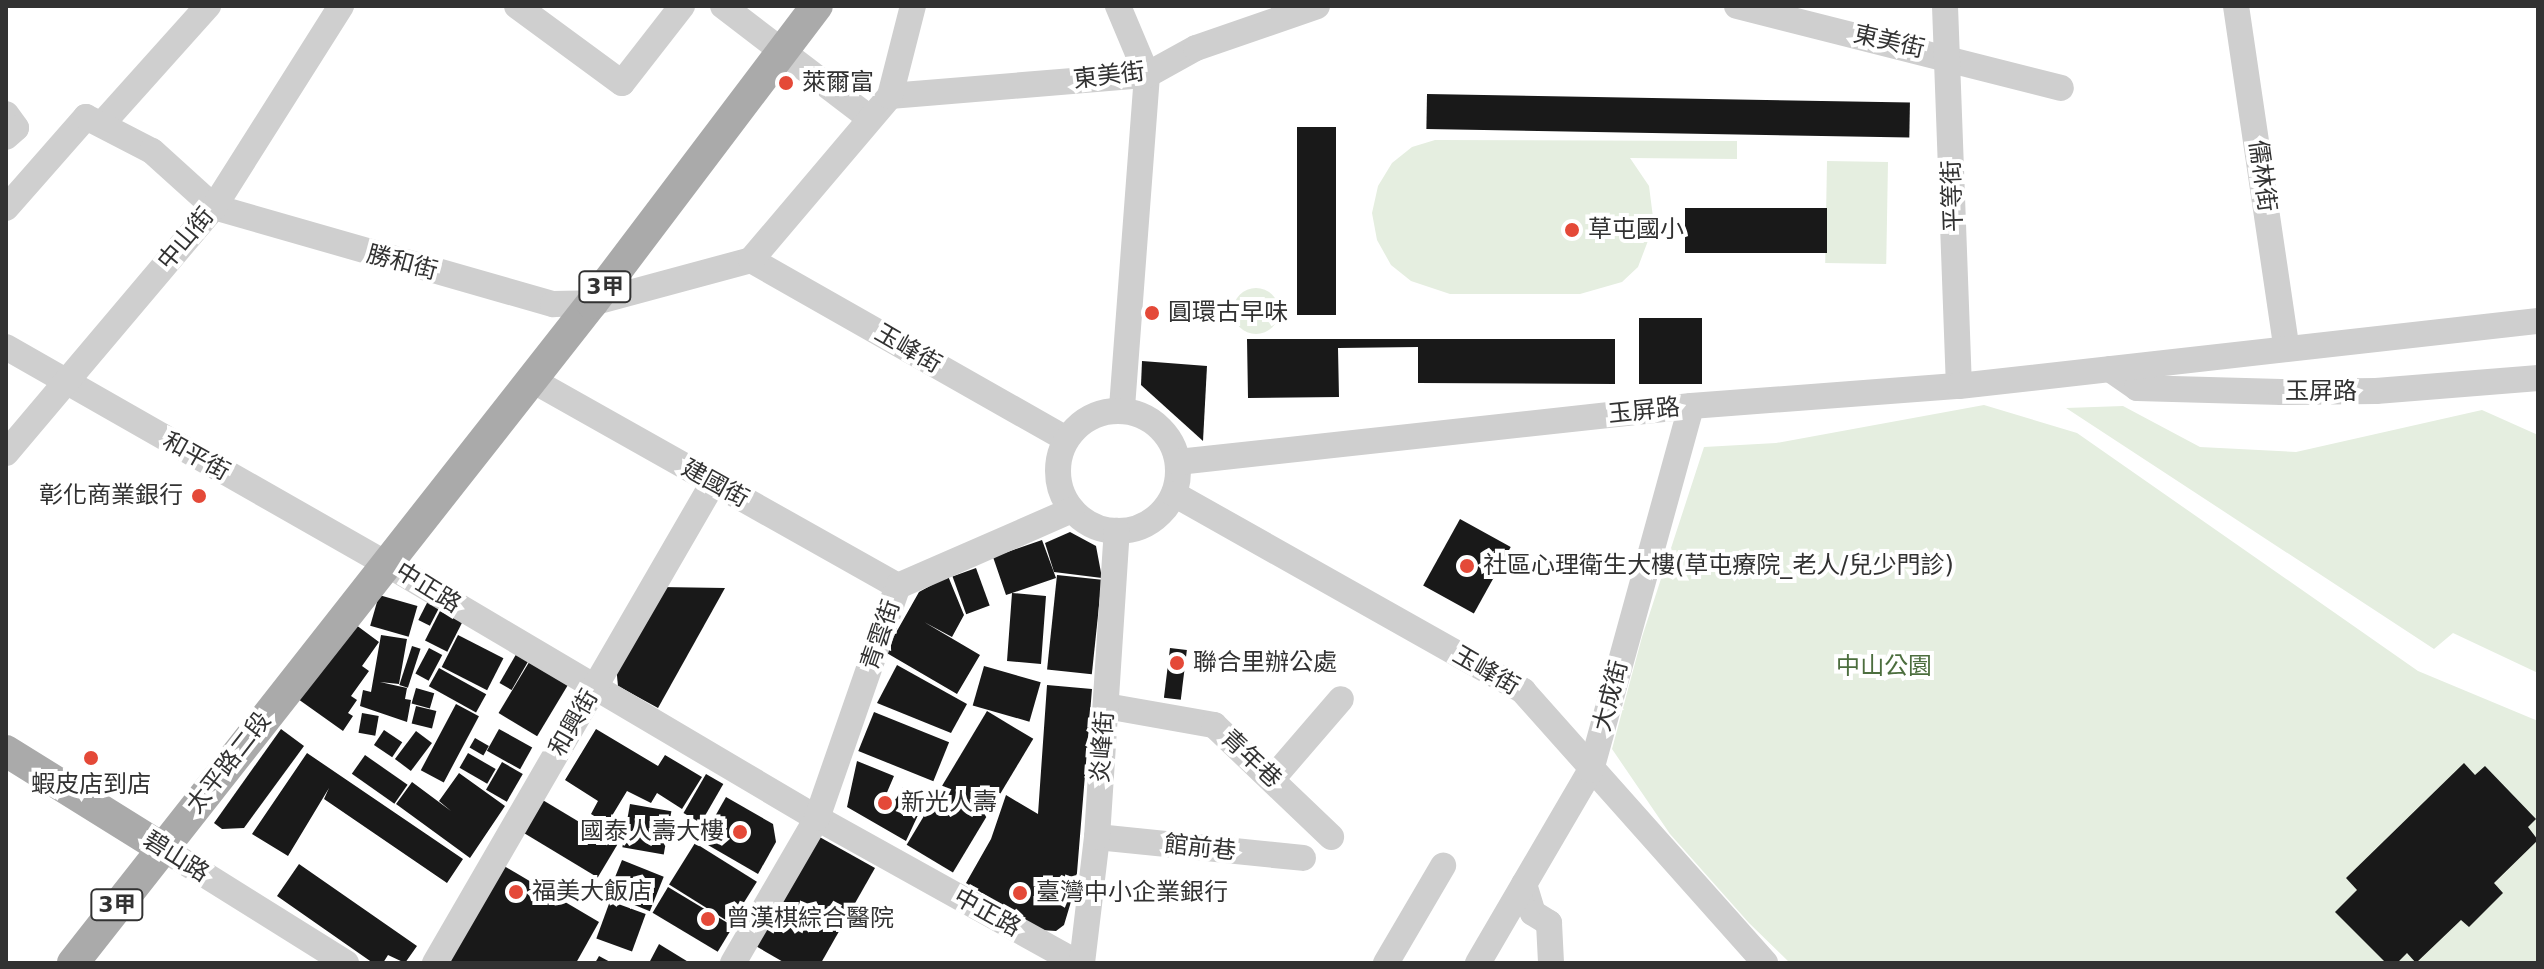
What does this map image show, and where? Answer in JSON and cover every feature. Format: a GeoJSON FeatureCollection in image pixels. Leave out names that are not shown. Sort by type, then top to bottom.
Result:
{"type":"FeatureCollection","features":[{"type":"Feature","properties":{"kind":"main road","name":"中正路"},"geometry":{"type":"LineString","coordinates":[[387,564],[592,303],[817,6]]}},
{"type":"Feature","properties":{"kind":"main road","name":"太平路二段"},"geometry":{"type":"LineString","coordinates":[[73,963],[387,564]]}},
{"type":"Feature","properties":{"kind":"main road","name":"碧山路"},"geometry":{"type":"LineString","coordinates":[[6,751],[162,848]]}},
{"type":"Feature","properties":{"kind":"street"},"geometry":{"type":"LineString","coordinates":[[102,124],[208,6]]}},
{"type":"Feature","properties":{"kind":"street","name":"中山街"},"geometry":{"type":"LineString","coordinates":[[6,453],[214,207],[341,6]]}},
{"type":"Feature","properties":{"kind":"street"},"geometry":{"type":"LineString","coordinates":[[528,9],[622,83],[682,6]]}},
{"type":"Feature","properties":{"kind":"street"},"geometry":{"type":"LineString","coordinates":[[723,6],[868,117]]}},
{"type":"Feature","properties":{"kind":"street"},"geometry":{"type":"LineString","coordinates":[[592,303],[751,260],[868,117],[890,96],[913,6]]}},
{"type":"Feature","properties":{"kind":"street"},"geometry":{"type":"LineString","coordinates":[[1118,6],[1147,75],[1122,410]]}},
{"type":"Feature","properties":{"kind":"street","name":"東美街"},"geometry":{"type":"LineString","coordinates":[[890,96],[1147,75],[1196,48],[1317,6]]}},
{"type":"Feature","properties":{"kind":"street","name":"東美街"},"geometry":{"type":"LineString","coordinates":[[1737,6],[1948,56],[2061,88]]}},
{"type":"Feature","properties":{"kind":"street","name":"平等街"},"geometry":{"type":"LineString","coordinates":[[1945,6],[1959,386]]}},
{"type":"Feature","properties":{"kind":"street","name":"儒林街"},"geometry":{"type":"LineString","coordinates":[[2236,6],[2286,346]]}},
{"type":"Feature","properties":{"kind":"street"},"geometry":{"type":"LineString","coordinates":[[6,114],[16,128],[6,137]]}},
{"type":"Feature","properties":{"kind":"street"},"geometry":{"type":"LineString","coordinates":[[6,208],[86,117],[152,151],[214,207]]}},
{"type":"Feature","properties":{"kind":"street","name":"勝和街"},"geometry":{"type":"LineString","coordinates":[[214,207],[553,304],[592,303]]}},
{"type":"Feature","properties":{"kind":"street","name":"玉峰街"},"geometry":{"type":"LineString","coordinates":[[751,260],[1066,439]]}},
{"type":"Feature","properties":{"kind":"street","name":"玉屏路"},"geometry":{"type":"LineString","coordinates":[[1178,462],[1691,406],[1959,386],[2286,346],[2538,321]]}},
{"type":"Feature","properties":{"kind":"street","name":"和平街"},"geometry":{"type":"LineString","coordinates":[[6,347],[66,384],[387,564]]}},
{"type":"Feature","properties":{"kind":"street","name":"玉屏路"},"geometry":{"type":"LineString","coordinates":[[2110,369],[2137,388],[2281,392],[2376,391],[2538,378]]}},
{"type":"Feature","properties":{"kind":"street","name":"建國街"},"geometry":{"type":"LineString","coordinates":[[532,380],[898,586]]}},
{"type":"Feature","properties":{"kind":"street","name":"大成街"},"geometry":{"type":"LineString","coordinates":[[1478,963],[1591,770],[1691,406]]}},
{"type":"Feature","properties":{"kind":"street"},"geometry":{"type":"LineString","coordinates":[[1122,410],[1159,426],[1178,462],[1174,494],[1151,521],[1117,531],[1100,528],[1072,510],[1057,475],[1066,439],[1090,417],[1122,410]]}},
{"type":"Feature","properties":{"kind":"street","name":"和興街"},"geometry":{"type":"LineString","coordinates":[[435,963],[713,483]]}},
{"type":"Feature","properties":{"kind":"street","name":"玉峰街"},"geometry":{"type":"LineString","coordinates":[[1174,494],[1523,691],[1765,963]]}},
{"type":"Feature","properties":{"kind":"street","name":"青雲街"},"geometry":{"type":"LineString","coordinates":[[733,963],[817,818],[898,586],[1072,510]]}},
{"type":"Feature","properties":{"kind":"street","name":"炎峰街"},"geometry":{"type":"LineString","coordinates":[[1079,963],[1097,837],[1117,531]]}},
{"type":"Feature","properties":{"kind":"street","name":"中正路"},"geometry":{"type":"LineString","coordinates":[[387,564],[817,818],[1079,963]]}},
{"type":"Feature","properties":{"kind":"street"},"geometry":{"type":"LineString","coordinates":[[1273,778],[1341,699]]}},
{"type":"Feature","properties":{"kind":"street","name":"青年巷"},"geometry":{"type":"LineString","coordinates":[[1106,706],[1214,725],[1273,778],[1331,837]]}},
{"type":"Feature","properties":{"kind":"street","name":"館前巷"},"geometry":{"type":"LineString","coordinates":[[1097,837],[1303,858]]}},
{"type":"Feature","properties":{"kind":"street","name":"碧山路"},"geometry":{"type":"LineString","coordinates":[[162,848],[346,963]]}},
{"type":"Feature","properties":{"kind":"street"},"geometry":{"type":"LineString","coordinates":[[1386,963],[1443,866]]}},
{"type":"Feature","properties":{"kind":"street"},"geometry":{"type":"LineString","coordinates":[[1524,884],[1533,913],[1549,923],[1551,963]]}},
{"type":"Feature","properties":{"kind":"green space"},"geometry":{"type":"Polygon","coordinates":[[[1435,140],[1737,141],[1737,159],[1630,158],[1649,186],[1654,225],[1638,267],[1622,282],[1580,294],[1450,294],[1411,281],[1391,265],[1377,240],[1372,213],[1378,186],[1392,163],[1412,147],[1435,140]]]}},
{"type":"Feature","properties":{"kind":"green space"},"geometry":{"type":"Polygon","coordinates":[[[1827,161],[1888,162],[1886,264],[1825,263],[1827,161]]]}},
{"type":"Feature","properties":{"kind":"green space"},"geometry":{"type":"Polygon","coordinates":[[[1256,288],[1272,295],[1279,311],[1272,327],[1256,334],[1240,327],[1233,311],[1240,295],[1256,288]]]}},
{"type":"Feature","properties":{"kind":"green space","name":"中山公園"},"geometry":{"type":"Polygon","coordinates":[[[1984,405],[2077,433],[2418,671],[2538,721],[2538,963],[1790,963],[1749,923],[1670,834],[1612,749],[1642,637],[1704,447],[1776,443],[1984,405]]]}},
{"type":"Feature","properties":{"kind":"green space"},"geometry":{"type":"Polygon","coordinates":[[[2123,406],[2200,447],[2296,452],[2482,410],[2538,435],[2538,673],[2453,633],[2434,649],[2066,408],[2123,406]]]}},
{"type":"Feature","properties":{"kind":"building"},"geometry":{"type":"Polygon","coordinates":[[[1427,94],[1910,102],[1909,137],[1426,129],[1427,94]]]}},
{"type":"Feature","properties":{"kind":"building"},"geometry":{"type":"Polygon","coordinates":[[[1297,127],[1336,127],[1336,315],[1297,315],[1297,127]]]}},
{"type":"Feature","properties":{"kind":"building"},"geometry":{"type":"Polygon","coordinates":[[[1685,208],[1827,208],[1827,253],[1685,253],[1685,208]]]}},
{"type":"Feature","properties":{"kind":"building"},"geometry":{"type":"Polygon","coordinates":[[[1639,318],[1702,318],[1702,384],[1639,384],[1639,318]]]}},
{"type":"Feature","properties":{"kind":"building"},"geometry":{"type":"Polygon","coordinates":[[[1247,339],[1615,339],[1615,384],[1418,383],[1418,347],[1338,348],[1339,397],[1248,398],[1247,339]]]}},
{"type":"Feature","properties":{"kind":"building"},"geometry":{"type":"Polygon","coordinates":[[[1142,361],[1207,366],[1203,441],[1141,385],[1142,361]]]}},
{"type":"Feature","properties":{"kind":"building","name":"社區心理衛生大樓(草屯療院_老人/兒少門診)"},"geometry":{"type":"Polygon","coordinates":[[[1460,519],[1511,547],[1474,614],[1423,585],[1460,519]]]}},
{"type":"Feature","properties":{"kind":"building"},"geometry":{"type":"Polygon","coordinates":[[[1070,532],[1096,546],[1102,578],[1054,572],[1045,543],[1070,532]]]}},
{"type":"Feature","properties":{"kind":"building"},"geometry":{"type":"Polygon","coordinates":[[[1042,540],[1056,578],[1006,595],[993,557],[1042,540]]]}},
{"type":"Feature","properties":{"kind":"building"},"geometry":{"type":"Polygon","coordinates":[[[976,568],[990,606],[966,614],[953,577],[976,568]]]}},
{"type":"Feature","properties":{"kind":"building"},"geometry":{"type":"Polygon","coordinates":[[[1057,575],[1102,580],[1092,674],[1047,669],[1057,575]]]}},
{"type":"Feature","properties":{"kind":"building"},"geometry":{"type":"Polygon","coordinates":[[[948,576],[964,615],[952,637],[924,622],[980,655],[957,694],[885,652],[919,592],[948,576]]]}},
{"type":"Feature","properties":{"kind":"building"},"geometry":{"type":"Polygon","coordinates":[[[660,587],[725,588],[658,708],[618,686],[616,666],[660,587]]]}},
{"type":"Feature","properties":{"kind":"building"},"geometry":{"type":"Polygon","coordinates":[[[1012,593],[1046,596],[1041,664],[1007,661],[1012,593]]]}},
{"type":"Feature","properties":{"kind":"building"},"geometry":{"type":"Polygon","coordinates":[[[379,595],[417,606],[409,637],[370,626],[379,595]]]}},
{"type":"Feature","properties":{"kind":"building"},"geometry":{"type":"Polygon","coordinates":[[[431,595],[443,601],[430,626],[418,620],[431,595]]]}},
{"type":"Feature","properties":{"kind":"building"},"geometry":{"type":"Polygon","coordinates":[[[440,611],[462,622],[447,652],[425,640],[440,611]]]}},
{"type":"Feature","properties":{"kind":"building"},"geometry":{"type":"Polygon","coordinates":[[[352,622],[379,642],[362,666],[369,671],[351,696],[357,700],[348,713],[353,716],[343,731],[298,699],[352,622]]]}},
{"type":"Feature","properties":{"kind":"building"},"geometry":{"type":"Polygon","coordinates":[[[381,635],[407,639],[399,684],[380,682],[407,688],[405,699],[411,700],[407,722],[360,706],[363,690],[371,692],[381,635]]]}},
{"type":"Feature","properties":{"kind":"building"},"geometry":{"type":"Polygon","coordinates":[[[458,635],[503,658],[487,690],[442,667],[458,635]]]}},
{"type":"Feature","properties":{"kind":"building"},"geometry":{"type":"Polygon","coordinates":[[[412,646],[421,649],[408,688],[399,685],[412,646]]]}},
{"type":"Feature","properties":{"kind":"building"},"geometry":{"type":"Polygon","coordinates":[[[429,648],[442,655],[429,681],[415,674],[429,648]]]}},
{"type":"Feature","properties":{"kind":"building","name":"聯合里辦公處"},"geometry":{"type":"Polygon","coordinates":[[[1170,648],[1187,650],[1181,700],[1164,698],[1170,648]]]}},
{"type":"Feature","properties":{"kind":"building"},"geometry":{"type":"Polygon","coordinates":[[[518,651],[530,658],[512,690],[500,683],[518,651]]]}},
{"type":"Feature","properties":{"kind":"building"},"geometry":{"type":"Polygon","coordinates":[[[531,659],[570,682],[537,736],[499,713],[531,659]]]}},
{"type":"Feature","properties":{"kind":"building"},"geometry":{"type":"Polygon","coordinates":[[[897,665],[967,704],[951,733],[877,703],[897,665]]]}},
{"type":"Feature","properties":{"kind":"building"},"geometry":{"type":"Polygon","coordinates":[[[984,666],[1041,682],[1029,722],[973,705],[984,666]]]}},
{"type":"Feature","properties":{"kind":"building"},"geometry":{"type":"Polygon","coordinates":[[[439,668],[486,694],[476,713],[429,686],[439,668]]]}},
{"type":"Feature","properties":{"kind":"building"},"geometry":{"type":"Polygon","coordinates":[[[1047,685],[1092,689],[1076,885],[1064,925],[1056,931],[1041,930],[966,883],[991,839],[1006,795],[1038,814],[1047,685]]]}},
{"type":"Feature","properties":{"kind":"building"},"geometry":{"type":"Polygon","coordinates":[[[416,688],[434,693],[430,709],[412,703],[416,688]]]}},
{"type":"Feature","properties":{"kind":"building"},"geometry":{"type":"Polygon","coordinates":[[[456,704],[479,716],[444,782],[421,770],[456,704]]]}},
{"type":"Feature","properties":{"kind":"building"},"geometry":{"type":"Polygon","coordinates":[[[416,706],[436,711],[432,729],[412,723],[416,706]]]}},
{"type":"Feature","properties":{"kind":"building"},"geometry":{"type":"Polygon","coordinates":[[[987,711],[1033,739],[953,873],[907,845],[987,711]]]}},
{"type":"Feature","properties":{"kind":"building"},"geometry":{"type":"Polygon","coordinates":[[[874,712],[949,742],[933,781],[858,751],[874,712]]]}},
{"type":"Feature","properties":{"kind":"building"},"geometry":{"type":"Polygon","coordinates":[[[362,713],[379,716],[375,736],[359,733],[362,713]]]}},
{"type":"Feature","properties":{"kind":"building"},"geometry":{"type":"Polygon","coordinates":[[[281,729],[304,746],[244,828],[222,829],[214,823],[281,729]]]}},
{"type":"Feature","properties":{"kind":"building"},"geometry":{"type":"Polygon","coordinates":[[[499,729],[532,747],[520,769],[487,751],[499,729]]]}},
{"type":"Feature","properties":{"kind":"building"},"geometry":{"type":"Polygon","coordinates":[[[596,729],[658,766],[665,755],[702,777],[682,809],[657,793],[651,803],[627,791],[607,824],[591,814],[598,801],[565,780],[596,729]]]}},
{"type":"Feature","properties":{"kind":"building"},"geometry":{"type":"Polygon","coordinates":[[[384,730],[402,742],[392,757],[374,745],[384,730]]]}},
{"type":"Feature","properties":{"kind":"building"},"geometry":{"type":"Polygon","coordinates":[[[416,731],[432,743],[411,771],[395,759],[416,731]]]}},
{"type":"Feature","properties":{"kind":"building"},"geometry":{"type":"Polygon","coordinates":[[[475,738],[489,746],[483,756],[470,748],[475,738]]]}},
{"type":"Feature","properties":{"kind":"building"},"geometry":{"type":"Polygon","coordinates":[[[307,753],[463,859],[447,883],[324,799],[329,788],[288,856],[252,834],[307,753]]]}},
{"type":"Feature","properties":{"kind":"building"},"geometry":{"type":"Polygon","coordinates":[[[468,753],[496,769],[487,784],[460,768],[468,753]]]}},
{"type":"Feature","properties":{"kind":"building"},"geometry":{"type":"Polygon","coordinates":[[[365,755],[408,785],[394,804],[352,774],[365,755]]]}},
{"type":"Feature","properties":{"kind":"building","name":"新光人壽"},"geometry":{"type":"Polygon","coordinates":[[[857,761],[894,776],[885,797],[896,799],[903,787],[926,798],[906,841],[847,807],[857,761]]]}},
{"type":"Feature","properties":{"kind":"building"},"geometry":{"type":"Polygon","coordinates":[[[502,762],[523,774],[507,802],[486,790],[502,762]]]}},
{"type":"Feature","properties":{"kind":"building"},"geometry":{"type":"Polygon","coordinates":[[[2464,763],[2475,775],[2485,766],[2536,819],[2528,827],[2538,840],[2494,883],[2503,893],[2469,927],[2461,920],[2416,963],[2407,953],[2397,963],[2386,963],[2335,912],[2357,890],[2346,878],[2464,763]]]}},
{"type":"Feature","properties":{"kind":"building"},"geometry":{"type":"Polygon","coordinates":[[[459,773],[505,806],[470,858],[396,804],[412,782],[451,811],[439,801],[459,773]]]}},
{"type":"Feature","properties":{"kind":"building"},"geometry":{"type":"Polygon","coordinates":[[[706,774],[723,784],[701,823],[684,813],[706,774]]]}},
{"type":"Feature","properties":{"kind":"building","name":"國泰人壽大樓"},"geometry":{"type":"Polygon","coordinates":[[[726,797],[773,824],[776,842],[758,874],[701,841],[726,797]]]}},
{"type":"Feature","properties":{"kind":"building"},"geometry":{"type":"Polygon","coordinates":[[[541,799],[617,845],[598,877],[521,832],[541,799]]]}},
{"type":"Feature","properties":{"kind":"building"},"geometry":{"type":"Polygon","coordinates":[[[630,804],[671,811],[664,855],[622,847],[630,804]]]}},
{"type":"Feature","properties":{"kind":"building"},"geometry":{"type":"Polygon","coordinates":[[[816,835],[875,868],[821,963],[785,963],[754,945],[816,835]]]}},
{"type":"Feature","properties":{"kind":"building"},"geometry":{"type":"Polygon","coordinates":[[[695,843],[757,882],[731,923],[669,885],[695,843]]]}},
{"type":"Feature","properties":{"kind":"building"},"geometry":{"type":"Polygon","coordinates":[[[622,860],[664,877],[650,911],[608,894],[622,860]]]}},
{"type":"Feature","properties":{"kind":"building","name":"福美大飯店"},"geometry":{"type":"Polygon","coordinates":[[[499,863],[599,922],[576,963],[442,963],[499,863]]]}},
{"type":"Feature","properties":{"kind":"building"},"geometry":{"type":"Polygon","coordinates":[[[299,864],[417,946],[405,963],[388,955],[383,963],[373,963],[277,896],[299,864]]]}},
{"type":"Feature","properties":{"kind":"building"},"geometry":{"type":"Polygon","coordinates":[[[668,887],[733,926],[718,952],[653,913],[668,887]]]}},
{"type":"Feature","properties":{"kind":"building"},"geometry":{"type":"Polygon","coordinates":[[[610,901],[646,914],[632,952],[596,939],[610,901]]]}},
{"type":"Feature","properties":{"kind":"building"},"geometry":{"type":"Polygon","coordinates":[[[659,944],[690,963],[649,963],[659,944]]]}},
{"type":"Feature","properties":{"kind":"building"},"geometry":{"type":"Polygon","coordinates":[[[599,956],[612,963],[595,963],[599,956]]]}},
{"type":"Feature","properties":{"kind":"place","name":"萊爾富"},"geometry":{"type":"Point","coordinates":[786,83]}},
{"type":"Feature","properties":{"kind":"place","name":"草屯國小"},"geometry":{"type":"Point","coordinates":[1572,230]}},
{"type":"Feature","properties":{"kind":"place","name":"圓環古早味"},"geometry":{"type":"Point","coordinates":[1152,313]}},
{"type":"Feature","properties":{"kind":"place","name":"彰化商業銀行"},"geometry":{"type":"Point","coordinates":[199,496]}},
{"type":"Feature","properties":{"kind":"place","name":"社區心理衛生大樓(草屯療院_老人/兒少門診)"},"geometry":{"type":"Point","coordinates":[1467,566]}},
{"type":"Feature","properties":{"kind":"place","name":"聯合里辦公處"},"geometry":{"type":"Point","coordinates":[1177,663]}},
{"type":"Feature","properties":{"kind":"place","name":"蝦皮店到店"},"geometry":{"type":"Point","coordinates":[91,758]}},
{"type":"Feature","properties":{"kind":"place","name":"新光人壽"},"geometry":{"type":"Point","coordinates":[885,803]}},
{"type":"Feature","properties":{"kind":"place","name":"國泰人壽大樓"},"geometry":{"type":"Point","coordinates":[740,832]}},
{"type":"Feature","properties":{"kind":"place","name":"福美大飯店"},"geometry":{"type":"Point","coordinates":[516,892]}},
{"type":"Feature","properties":{"kind":"place","name":"臺灣中小企業銀行"},"geometry":{"type":"Point","coordinates":[1020,893]}},
{"type":"Feature","properties":{"kind":"place","name":"曾漢棋綜合醫院"},"geometry":{"type":"Point","coordinates":[708,919]}}]}
